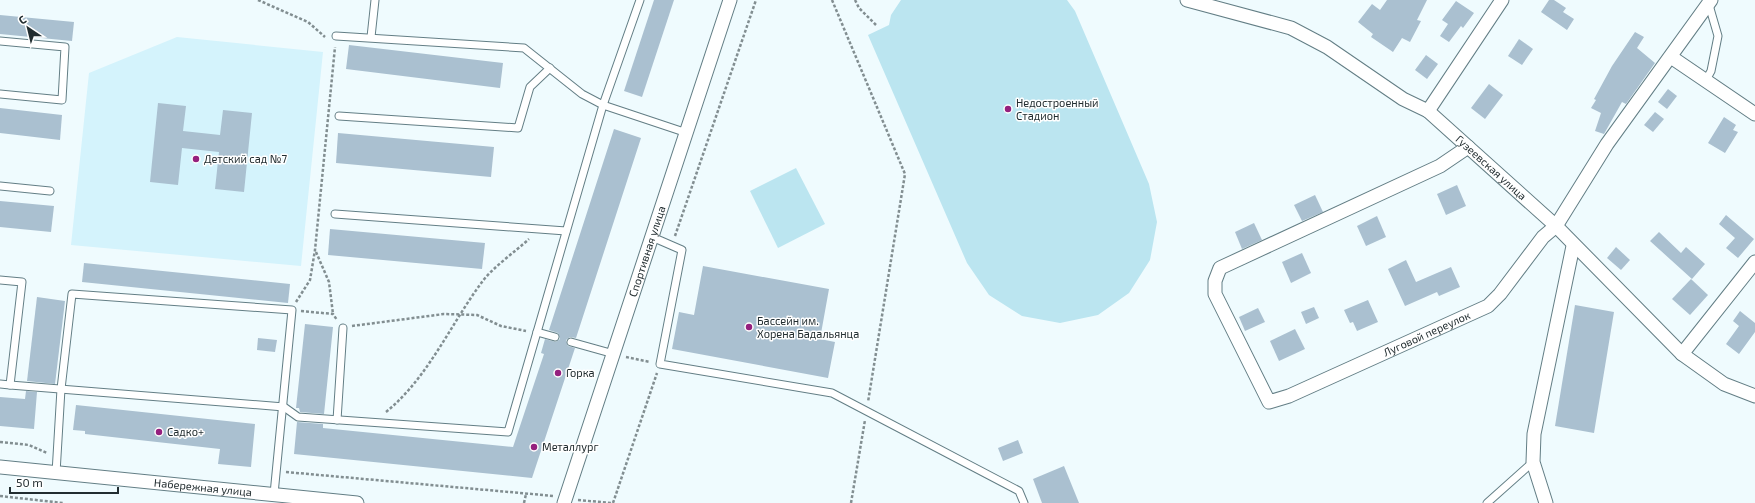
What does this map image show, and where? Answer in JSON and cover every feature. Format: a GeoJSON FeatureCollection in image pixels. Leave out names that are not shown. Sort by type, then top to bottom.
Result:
{"type":"FeatureCollection","features":[{"type":"Feature","properties":{"kind":"street","name":"Спортивная улица"},"geometry":{"type":"LineString","coordinates":[[565,501],[730,0]]}},
{"type":"Feature","properties":{"kind":"street","name":"Гузеевская улица"},"geometry":{"type":"LineString","coordinates":[[1187,0],[1290,28],[1327,47],[1403,100],[1428,111],[1556,226],[1573,246],[1682,354],[1724,384],[1755,396]]}},
{"type":"Feature","properties":{"kind":"street"},"geometry":{"type":"LineString","coordinates":[[1428,111],[1502,0]]}},
{"type":"Feature","properties":{"kind":"street","name":"Луговой переулок"},"geometry":{"type":"LineString","coordinates":[[1468,148],[1440,166],[1220,268],[1215,280],[1215,294],[1269,402],[1289,396],[1488,306],[1500,294],[1543,237],[1556,226],[1607,144],[1672,57],[1710,2]]}},
{"type":"Feature","properties":{"kind":"street"},"geometry":{"type":"LineString","coordinates":[[1672,57],[1755,114]]}},
{"type":"Feature","properties":{"kind":"street"},"geometry":{"type":"LineString","coordinates":[[1546,503],[1533,462],[1534,434],[1573,246]]}},
{"type":"Feature","properties":{"kind":"street"},"geometry":{"type":"LineString","coordinates":[[1682,354],[1755,262]]}},
{"type":"Feature","properties":{"kind":"street","name":"Набережная улица"},"geometry":{"type":"LineString","coordinates":[[0,467],[353,503]]}},
{"type":"Feature","properties":{"kind":"lane"},"geometry":{"type":"LineString","coordinates":[[371,37],[375,0]]}},
{"type":"Feature","properties":{"kind":"lane"},"geometry":{"type":"LineString","coordinates":[[0,384],[284,407],[298,417],[508,432],[603,105],[640,0]]}},
{"type":"Feature","properties":{"kind":"lane"},"geometry":{"type":"LineString","coordinates":[[1706,80],[1711,71],[1718,36],[1710,2]]}},
{"type":"Feature","properties":{"kind":"lane"},"geometry":{"type":"LineString","coordinates":[[336,36],[371,37],[524,48],[582,94],[603,105],[687,133]]}},
{"type":"Feature","properties":{"kind":"lane"},"geometry":{"type":"LineString","coordinates":[[0,41],[65,47],[62,100],[0,94]]}},
{"type":"Feature","properties":{"kind":"lane"},"geometry":{"type":"LineString","coordinates":[[339,116],[518,128],[530,87],[550,68]]}},
{"type":"Feature","properties":{"kind":"lane"},"geometry":{"type":"LineString","coordinates":[[0,186],[50,191]]}},
{"type":"Feature","properties":{"kind":"lane"},"geometry":{"type":"LineString","coordinates":[[335,214],[566,231]]}},
{"type":"Feature","properties":{"kind":"lane"},"geometry":{"type":"LineString","coordinates":[[652,237],[682,250],[660,364],[832,393],[1019,491],[1024,503]]}},
{"type":"Feature","properties":{"kind":"lane"},"geometry":{"type":"LineString","coordinates":[[0,280],[22,282],[10,385]]}},
{"type":"Feature","properties":{"kind":"lane"},"geometry":{"type":"LineString","coordinates":[[56,473],[61,389],[72,294],[292,310],[284,407],[274,494]]}},
{"type":"Feature","properties":{"kind":"lane"},"geometry":{"type":"LineString","coordinates":[[337,420],[343,328]]}},
{"type":"Feature","properties":{"kind":"lane"},"geometry":{"type":"LineString","coordinates":[[537,332],[555,337]]}},
{"type":"Feature","properties":{"kind":"lane"},"geometry":{"type":"LineString","coordinates":[[571,342],[614,354]]}},
{"type":"Feature","properties":{"kind":"lane"},"geometry":{"type":"LineString","coordinates":[[1487,503],[1533,462]]}},
{"type":"Feature","properties":{"kind":"path"},"geometry":{"type":"LineString","coordinates":[[258,0],[308,22],[327,39]]}},
{"type":"Feature","properties":{"kind":"path"},"geometry":{"type":"LineString","coordinates":[[672,245],[756,0]]}},
{"type":"Feature","properties":{"kind":"path"},"geometry":{"type":"LineString","coordinates":[[832,0],[905,174],[851,503]]}},
{"type":"Feature","properties":{"kind":"path"},"geometry":{"type":"LineString","coordinates":[[855,0],[858,8],[876,25]]}},
{"type":"Feature","properties":{"kind":"path"},"geometry":{"type":"LineString","coordinates":[[333,314],[292,310],[310,280],[315,250],[336,36]]}},
{"type":"Feature","properties":{"kind":"path"},"geometry":{"type":"LineString","coordinates":[[331,44],[335,50]]}},
{"type":"Feature","properties":{"kind":"path"},"geometry":{"type":"LineString","coordinates":[[374,422],[399,402],[420,376],[483,280],[540,229]]}},
{"type":"Feature","properties":{"kind":"path"},"geometry":{"type":"LineString","coordinates":[[315,250],[329,282],[333,314],[343,328],[420,315],[460,314],[477,315],[501,326],[519,331],[537,332]]}},
{"type":"Feature","properties":{"kind":"path"},"geometry":{"type":"LineString","coordinates":[[277,471],[526,494],[547,494],[565,501],[612,503],[660,364],[614,354]]}},
{"type":"Feature","properties":{"kind":"path"},"geometry":{"type":"LineString","coordinates":[[0,442],[30,445],[57,458]]}},
{"type":"Feature","properties":{"kind":"path"},"geometry":{"type":"LineString","coordinates":[[524,503],[526,494]]}},
{"type":"Feature","properties":{"kind":"path"},"geometry":{"type":"LineString","coordinates":[[0,496],[63,503]]}},
{"type":"Feature","properties":{"kind":"shaded area","name":"Недостроенный Стадион"},"geometry":{"type":"Polygon","coordinates":[[[901,0],[1067,0],[1075,11],[1149,184],[1157,222],[1150,260],[1129,293],[1098,315],[1060,323],[1022,316],[989,295],[967,263],[868,35],[889,25],[891,15],[901,0]]]}},
{"type":"Feature","properties":{"kind":"shaded area","name":"Детский сад №7"},"geometry":{"type":"Polygon","coordinates":[[[177,37],[323,52],[301,266],[71,245],[89,73],[177,37]]]}},
{"type":"Feature","properties":{"kind":"shaded area"},"geometry":{"type":"Polygon","coordinates":[[[796,168],[825,224],[778,248],[750,191],[796,168]]]}},
{"type":"Feature","properties":{"kind":"building"},"geometry":{"type":"Polygon","coordinates":[[[654,0],[674,0],[642,97],[624,91],[654,0]]]}},
{"type":"Feature","properties":{"kind":"building"},"geometry":{"type":"Polygon","coordinates":[[[1387,0],[1427,0],[1417,20],[1421,21],[1410,42],[1402,38],[1393,52],[1371,37],[1373,34],[1358,22],[1372,4],[1380,10],[1387,0]]]}},
{"type":"Feature","properties":{"kind":"building"},"geometry":{"type":"Polygon","coordinates":[[[1549,0],[1554,0],[1566,8],[1563,12],[1574,19],[1567,30],[1541,12],[1549,0]]]}},
{"type":"Feature","properties":{"kind":"building"},"geometry":{"type":"Polygon","coordinates":[[[1456,1],[1474,13],[1463,28],[1461,26],[1449,42],[1440,36],[1448,24],[1442,20],[1456,1]]]}},
{"type":"Feature","properties":{"kind":"building"},"geometry":{"type":"Polygon","coordinates":[[[0,15],[74,22],[72,41],[0,34],[0,15]]]}},
{"type":"Feature","properties":{"kind":"building"},"geometry":{"type":"Polygon","coordinates":[[[1635,32],[1644,37],[1637,48],[1655,63],[1626,104],[1622,102],[1604,134],[1595,131],[1601,113],[1591,108],[1596,100],[1594,99],[1612,66],[1635,32]]]}},
{"type":"Feature","properties":{"kind":"building"},"geometry":{"type":"Polygon","coordinates":[[[1519,39],[1533,49],[1522,65],[1508,56],[1519,39]]]}},
{"type":"Feature","properties":{"kind":"building"},"geometry":{"type":"Polygon","coordinates":[[[349,45],[503,63],[500,88],[346,69],[349,45]]]}},
{"type":"Feature","properties":{"kind":"building"},"geometry":{"type":"Polygon","coordinates":[[[1426,55],[1438,64],[1427,79],[1415,70],[1426,55]]]}},
{"type":"Feature","properties":{"kind":"building"},"geometry":{"type":"Polygon","coordinates":[[[1489,84],[1503,95],[1485,119],[1471,108],[1489,84]]]}},
{"type":"Feature","properties":{"kind":"building"},"geometry":{"type":"Polygon","coordinates":[[[1668,89],[1677,96],[1667,109],[1658,102],[1668,89]]]}},
{"type":"Feature","properties":{"kind":"building"},"geometry":{"type":"Polygon","coordinates":[[[158,103],[186,106],[183,131],[220,135],[223,110],[252,113],[244,192],[215,189],[219,152],[182,148],[178,185],[150,182],[158,103]]]}},
{"type":"Feature","properties":{"kind":"building"},"geometry":{"type":"Polygon","coordinates":[[[0,108],[62,115],[60,140],[0,133],[0,108]]]}},
{"type":"Feature","properties":{"kind":"building"},"geometry":{"type":"Polygon","coordinates":[[[1655,112],[1664,119],[1653,132],[1644,125],[1655,112]]]}},
{"type":"Feature","properties":{"kind":"building"},"geometry":{"type":"Polygon","coordinates":[[[1724,117],[1736,125],[1733,130],[1738,132],[1725,153],[1708,143],[1724,117]]]}},
{"type":"Feature","properties":{"kind":"building"},"geometry":{"type":"Polygon","coordinates":[[[614,129],[641,138],[576,338],[570,337],[566,340],[568,346],[575,348],[532,478],[294,454],[297,422],[323,424],[323,428],[513,447],[544,354],[541,353],[545,339],[556,342],[560,339],[558,333],[549,330],[614,129]]]}},
{"type":"Feature","properties":{"kind":"building"},"geometry":{"type":"Polygon","coordinates":[[[338,133],[494,147],[491,177],[336,163],[338,133]]]}},
{"type":"Feature","properties":{"kind":"building"},"geometry":{"type":"Polygon","coordinates":[[[1457,185],[1466,206],[1446,215],[1437,194],[1457,185]]]}},
{"type":"Feature","properties":{"kind":"building"},"geometry":{"type":"Polygon","coordinates":[[[1315,195],[1323,212],[1302,221],[1294,205],[1315,195]]]}},
{"type":"Feature","properties":{"kind":"building"},"geometry":{"type":"Polygon","coordinates":[[[0,201],[54,206],[51,232],[0,227],[0,201]]]}},
{"type":"Feature","properties":{"kind":"building"},"geometry":{"type":"Polygon","coordinates":[[[1726,215],[1754,239],[1738,258],[1726,248],[1735,238],[1719,224],[1726,215]]]}},
{"type":"Feature","properties":{"kind":"building"},"geometry":{"type":"Polygon","coordinates":[[[1377,216],[1386,237],[1366,246],[1357,226],[1377,216]]]}},
{"type":"Feature","properties":{"kind":"building"},"geometry":{"type":"Polygon","coordinates":[[[1254,223],[1262,240],[1242,249],[1235,232],[1254,223]]]}},
{"type":"Feature","properties":{"kind":"building"},"geometry":{"type":"Polygon","coordinates":[[[330,229],[485,243],[482,269],[328,255],[330,229]]]}},
{"type":"Feature","properties":{"kind":"building"},"geometry":{"type":"Polygon","coordinates":[[[1659,232],[1681,253],[1686,247],[1705,264],[1692,279],[1650,241],[1659,232]]]}},
{"type":"Feature","properties":{"kind":"building"},"geometry":{"type":"Polygon","coordinates":[[[1616,247],[1630,260],[1621,270],[1607,258],[1616,247]]]}},
{"type":"Feature","properties":{"kind":"building"},"geometry":{"type":"Polygon","coordinates":[[[1302,253],[1311,273],[1291,283],[1282,262],[1302,253]]]}},
{"type":"Feature","properties":{"kind":"building"},"geometry":{"type":"Polygon","coordinates":[[[1406,260],[1416,282],[1451,267],[1460,287],[1439,296],[1437,292],[1405,306],[1388,269],[1406,260]]]}},
{"type":"Feature","properties":{"kind":"building"},"geometry":{"type":"Polygon","coordinates":[[[84,263],[290,284],[288,303],[82,282],[84,263]]]}},
{"type":"Feature","properties":{"kind":"building","name":"Бассейн им. Хорена Бадальянца"},"geometry":{"type":"Polygon","coordinates":[[[703,266],[829,289],[820,339],[835,342],[828,378],[672,349],[679,312],[694,315],[703,266]]]}},
{"type":"Feature","properties":{"kind":"building"},"geometry":{"type":"Polygon","coordinates":[[[1691,279],[1708,295],[1690,315],[1672,299],[1691,279]]]}},
{"type":"Feature","properties":{"kind":"building"},"geometry":{"type":"Polygon","coordinates":[[[37,297],[65,301],[55,384],[27,381],[37,297]]]}},
{"type":"Feature","properties":{"kind":"building"},"geometry":{"type":"Polygon","coordinates":[[[1368,300],[1378,322],[1357,331],[1353,322],[1350,323],[1344,310],[1368,300]]]}},
{"type":"Feature","properties":{"kind":"building"},"geometry":{"type":"Polygon","coordinates":[[[1575,305],[1614,312],[1594,433],[1555,426],[1575,305]]]}},
{"type":"Feature","properties":{"kind":"building"},"geometry":{"type":"Polygon","coordinates":[[[1314,307],[1319,318],[1306,324],[1301,312],[1314,307]]]}},
{"type":"Feature","properties":{"kind":"building"},"geometry":{"type":"Polygon","coordinates":[[[1258,308],[1265,322],[1245,331],[1239,317],[1258,308]]]}},
{"type":"Feature","properties":{"kind":"building"},"geometry":{"type":"Polygon","coordinates":[[[1740,311],[1755,323],[1755,332],[1739,354],[1726,344],[1739,326],[1733,321],[1740,311]]]}},
{"type":"Feature","properties":{"kind":"building"},"geometry":{"type":"Polygon","coordinates":[[[305,324],[333,327],[324,414],[300,412],[299,408],[296,408],[305,324]]]}},
{"type":"Feature","properties":{"kind":"building"},"geometry":{"type":"Polygon","coordinates":[[[1295,329],[1305,349],[1279,361],[1270,341],[1295,329]]]}},
{"type":"Feature","properties":{"kind":"building"},"geometry":{"type":"Polygon","coordinates":[[[258,338],[277,340],[275,352],[257,350],[258,338]]]}},
{"type":"Feature","properties":{"kind":"building"},"geometry":{"type":"Polygon","coordinates":[[[26,391],[37,392],[34,429],[0,426],[0,397],[25,399],[26,391]]]}},
{"type":"Feature","properties":{"kind":"building"},"geometry":{"type":"Polygon","coordinates":[[[76,405],[255,424],[251,467],[218,464],[220,449],[85,434],[85,431],[73,430],[76,405]]]}},
{"type":"Feature","properties":{"kind":"building"},"geometry":{"type":"Polygon","coordinates":[[[1018,440],[1023,453],[1003,461],[998,448],[1018,440]]]}},
{"type":"Feature","properties":{"kind":"building"},"geometry":{"type":"Polygon","coordinates":[[[1064,466],[1079,503],[1042,503],[1033,479],[1064,466]]]}},
{"type":"Feature","properties":{"kind":"place","name":"Недостроенный Стадион"},"geometry":{"type":"Point","coordinates":[1008,109]}},
{"type":"Feature","properties":{"kind":"place","name":"Детский сад №7"},"geometry":{"type":"Point","coordinates":[196,159]}},
{"type":"Feature","properties":{"kind":"place","name":"Бассейн им. Хорена Бадальянца"},"geometry":{"type":"Point","coordinates":[749,327]}},
{"type":"Feature","properties":{"kind":"place","name":"Горка"},"geometry":{"type":"Point","coordinates":[558,373]}},
{"type":"Feature","properties":{"kind":"place","name":"Садко+"},"geometry":{"type":"Point","coordinates":[159,432]}},
{"type":"Feature","properties":{"kind":"place","name":"Металлург"},"geometry":{"type":"Point","coordinates":[534,447]}}]}
